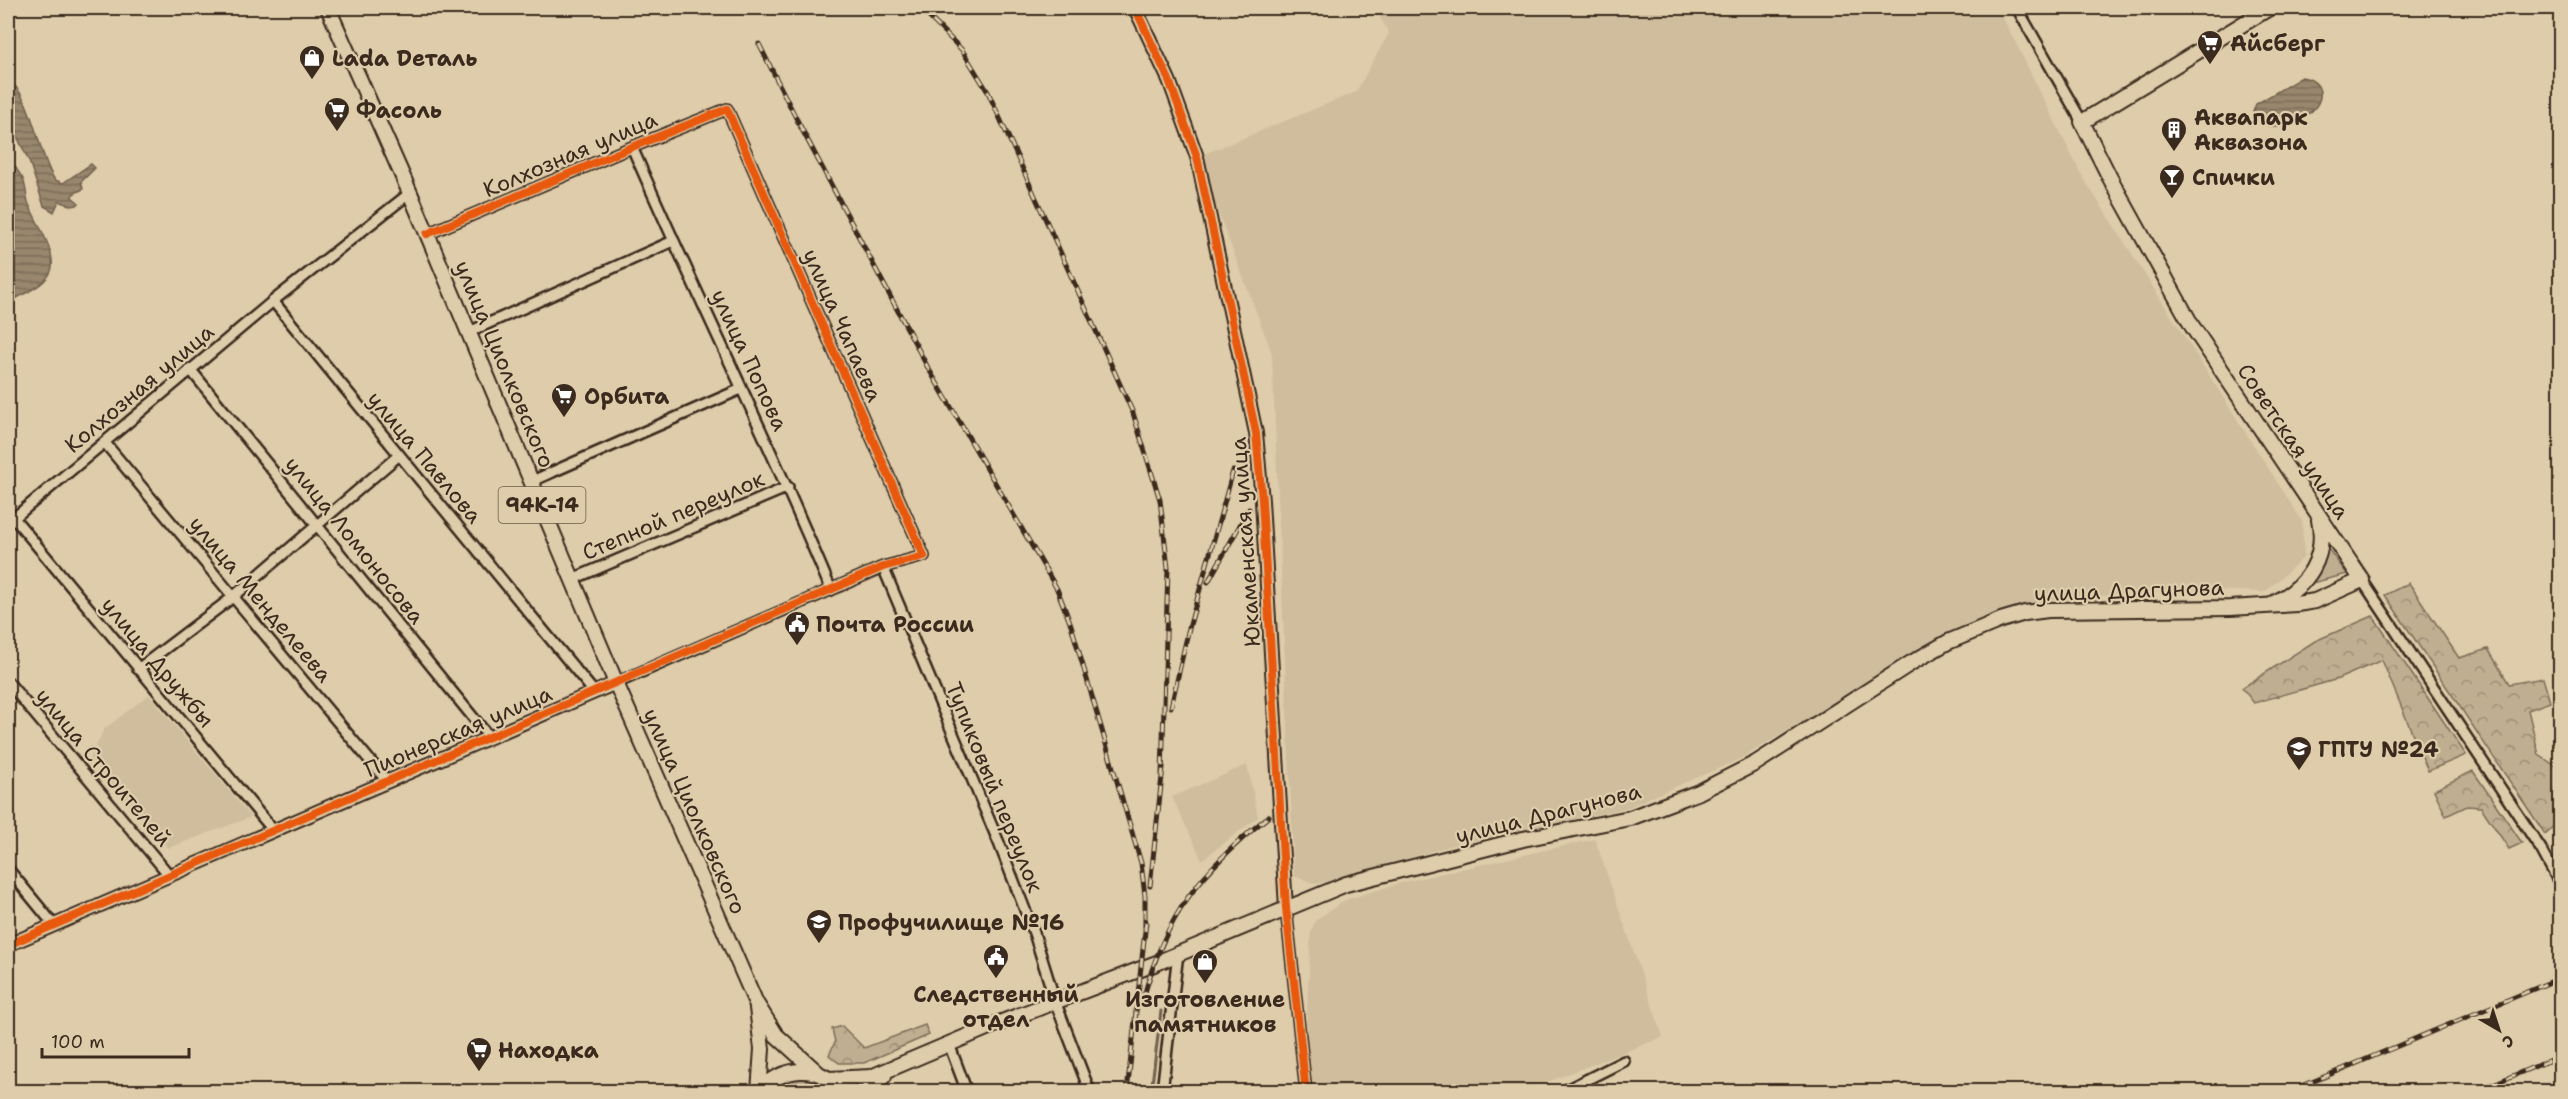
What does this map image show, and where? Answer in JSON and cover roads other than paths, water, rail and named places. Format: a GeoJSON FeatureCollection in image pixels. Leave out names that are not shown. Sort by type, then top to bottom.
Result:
{"type":"FeatureCollection","features":[{"type":"Feature","properties":{"kind":"main road","name":"улица Циолковского"},"geometry":{"type":"LineString","coordinates":[[328,8],[410,193],[616,683],[756,1003],[776,1035],[841,1092]]}},
{"type":"Feature","properties":{"kind":"main road"},"geometry":{"type":"LineString","coordinates":[[2082,122],[2269,8]]}},
{"type":"Feature","properties":{"kind":"main road","name":"Советская улица"},"geometry":{"type":"LineString","coordinates":[[2082,122],[2192,326],[2362,580]]}},
{"type":"Feature","properties":{"kind":"main road"},"geometry":{"type":"LineString","coordinates":[[2267,606],[2301,586],[2314,569],[2320,553],[2322,535],[2318,515]]}},
{"type":"Feature","properties":{"kind":"main road","name":"улица Драгунова"},"geometry":{"type":"LineString","coordinates":[[759,1092],[776,1077],[787,1072],[807,1071],[824,1077],[871,1077],[1056,1001],[1154,964],[1346,884],[1523,839],[1630,818],[1699,792],[1756,763],[1911,663],[1948,642],[2009,618],[2048,610],[2267,606],[2315,600],[2362,580]]}},
{"type":"Feature","properties":{"kind":"main road","name":"улица Циолковского"},"geometry":{"type":"LineString","coordinates":[[756,1003],[762,1050],[759,1092]]}},
{"type":"Feature","properties":{"kind":"main road","name":"улица Драгунова"},"geometry":{"type":"LineString","coordinates":[[866,1092],[898,1066]]}},
{"type":"Feature","properties":{"kind":"street","name":"Юкаменская улица"},"geometry":{"type":"LineString","coordinates":[[1135,8],[1168,80],[1197,157],[1256,433],[1286,908],[1306,1092]]}},
{"type":"Feature","properties":{"kind":"street","name":"Советская улица"},"geometry":{"type":"LineString","coordinates":[[2017,8],[2082,122]]}},
{"type":"Feature","properties":{"kind":"street","name":"Колхозная улица"},"geometry":{"type":"LineString","coordinates":[[427,234],[728,109]]}},
{"type":"Feature","properties":{"kind":"street","name":"улица Чапаева"},"geometry":{"type":"LineString","coordinates":[[728,109],[924,556]]}},
{"type":"Feature","properties":{"kind":"street","name":"улица Попова"},"geometry":{"type":"LineString","coordinates":[[632,147],[673,241],[788,487],[831,590]]}},
{"type":"Feature","properties":{"kind":"street","name":"Колхозная улица"},"geometry":{"type":"LineString","coordinates":[[11,520],[190,369],[410,193]]}},
{"type":"Feature","properties":{"kind":"street"},"geometry":{"type":"LineString","coordinates":[[469,332],[673,241]]}},
{"type":"Feature","properties":{"kind":"street","name":"улица Павлова"},"geometry":{"type":"LineString","coordinates":[[273,302],[594,692]]}},
{"type":"Feature","properties":{"kind":"street","name":"улица Ломоносова"},"geometry":{"type":"LineString","coordinates":[[190,369],[489,737]]}},
{"type":"Feature","properties":{"kind":"street"},"geometry":{"type":"LineString","coordinates":[[532,481],[741,389]]}},
{"type":"Feature","properties":{"kind":"street","name":"улица Менделеева"},"geometry":{"type":"LineString","coordinates":[[105,443],[387,781]]}},
{"type":"Feature","properties":{"kind":"street"},"geometry":{"type":"LineString","coordinates":[[138,669],[234,597],[398,456]]}},
{"type":"Feature","properties":{"kind":"street","name":"Степной переулок"},"geometry":{"type":"LineString","coordinates":[[573,579],[788,487]]}},
{"type":"Feature","properties":{"kind":"street","name":"улица Дружбы"},"geometry":{"type":"LineString","coordinates":[[11,520],[273,830]]}},
{"type":"Feature","properties":{"kind":"street","name":"Пионерская улица"},"geometry":{"type":"LineString","coordinates":[[8,945],[883,567],[924,556]]}},
{"type":"Feature","properties":{"kind":"street","name":"Тупиковый переулок"},"geometry":{"type":"LineString","coordinates":[[883,567],[999,843],[1034,933],[1056,1001],[1090,1092]]}},
{"type":"Feature","properties":{"kind":"street","name":"Советская улица"},"geometry":{"type":"LineString","coordinates":[[2362,580],[2541,849],[2560,884]]}},
{"type":"Feature","properties":{"kind":"street","name":"улица Строителей"},"geometry":{"type":"LineString","coordinates":[[8,682],[170,876]]}},
{"type":"Feature","properties":{"kind":"street"},"geometry":{"type":"LineString","coordinates":[[8,868],[54,925]]}},
{"type":"Feature","properties":{"kind":"street"},"geometry":{"type":"LineString","coordinates":[[1162,1092],[1178,953]]}},
{"type":"Feature","properties":{"kind":"street"},"geometry":{"type":"LineString","coordinates":[[949,1044],[967,1092]]}},
{"type":"Feature","properties":{"kind":"street"},"geometry":{"type":"LineString","coordinates":[[1562,1092],[1624,1062]]}},
{"type":"Feature","properties":{"kind":"waterway"},"geometry":{"type":"LineString","coordinates":[[1151,1092],[1161,1011]]}},
{"type":"Feature","properties":{"kind":"railway"},"geometry":{"type":"LineString","coordinates":[[920,8],[962,50],[988,92],[1133,413],[1160,500],[1168,568],[1162,775]]}},
{"type":"Feature","properties":{"kind":"railway"},"geometry":{"type":"LineString","coordinates":[[759,44],[927,366],[1057,589],[1071,625],[1141,863],[1145,896],[1145,928]]}},
{"type":"Feature","properties":{"kind":"railway"},"geometry":{"type":"LineString","coordinates":[[1171,707],[1188,632],[1233,471]]}},
{"type":"Feature","properties":{"kind":"railway"},"geometry":{"type":"LineString","coordinates":[[1208,582],[1249,509]]}},
{"type":"Feature","properties":{"kind":"railway"},"geometry":{"type":"LineString","coordinates":[[1150,886],[1163,767]]}},
{"type":"Feature","properties":{"kind":"railway"},"geometry":{"type":"LineString","coordinates":[[1143,1000],[1163,943],[1189,896],[1224,855],[1269,816]]}},
{"type":"Feature","properties":{"kind":"railway"},"geometry":{"type":"LineString","coordinates":[[1127,1092],[1146,922]]}},
{"type":"Feature","properties":{"kind":"railway"},"geometry":{"type":"LineString","coordinates":[[2288,1092],[2560,978]]}},
{"type":"Feature","properties":{"kind":"railway"},"geometry":{"type":"LineString","coordinates":[[2474,1092],[2560,1056]]}},
{"type":"Feature","properties":{"kind":"place","name":"Айсберг"},"geometry":{"type":"Point","coordinates":[2210,66]}},
{"type":"Feature","properties":{"kind":"place","name":"Lada Dеталь"},"geometry":{"type":"Point","coordinates":[312,81]}},
{"type":"Feature","properties":{"kind":"place","name":"Фасоль"},"geometry":{"type":"Point","coordinates":[337,133]}},
{"type":"Feature","properties":{"kind":"place","name":"Аквапарк Аквазона"},"geometry":{"type":"Point","coordinates":[2174,153]}},
{"type":"Feature","properties":{"kind":"place","name":"Спички"},"geometry":{"type":"Point","coordinates":[2172,200]}},
{"type":"Feature","properties":{"kind":"place","name":"Орбита"},"geometry":{"type":"Point","coordinates":[564,419]}},
{"type":"Feature","properties":{"kind":"place","name":"Почта России"},"geometry":{"type":"Point","coordinates":[797,647]}},
{"type":"Feature","properties":{"kind":"place","name":"ГПТУ №24"},"geometry":{"type":"Point","coordinates":[2299,772]}},
{"type":"Feature","properties":{"kind":"place","name":"Профучилище №16"},"geometry":{"type":"Point","coordinates":[819,945]}},
{"type":"Feature","properties":{"kind":"place","name":"Следственный отдел"},"geometry":{"type":"Point","coordinates":[996,980]}},
{"type":"Feature","properties":{"kind":"place","name":"Изготовление памятников"},"geometry":{"type":"Point","coordinates":[1205,985]}},
{"type":"Feature","properties":{"kind":"place","name":"Находка"},"geometry":{"type":"Point","coordinates":[479,1073]}}]}
